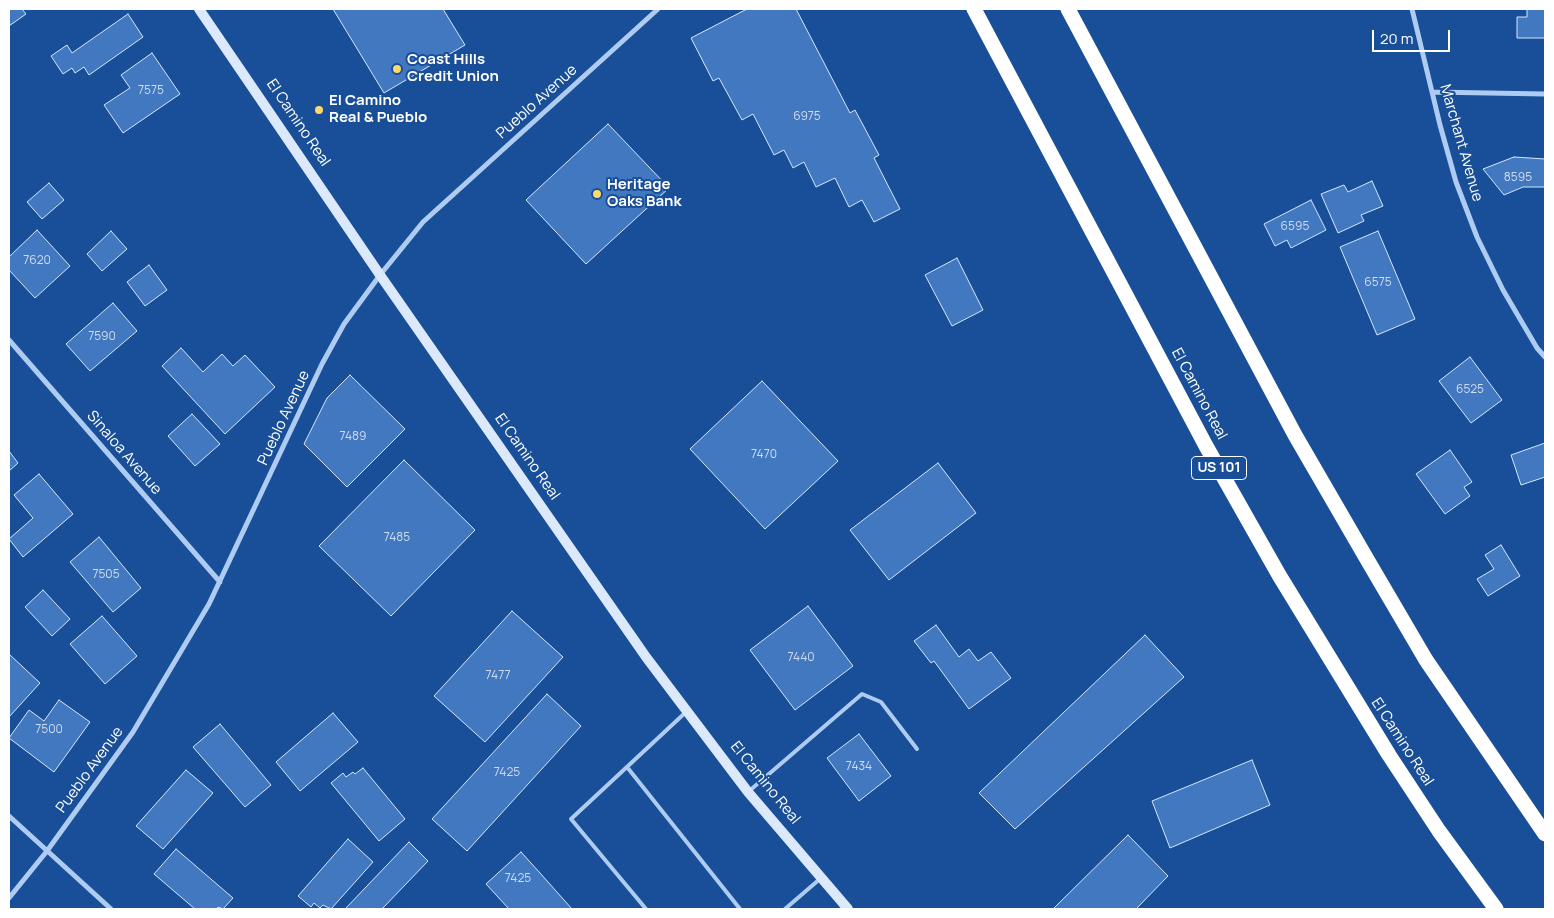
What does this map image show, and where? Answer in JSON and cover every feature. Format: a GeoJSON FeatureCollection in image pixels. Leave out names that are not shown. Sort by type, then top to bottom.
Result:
{"type":"FeatureCollection","features":[{"type":"Feature","properties":{"kind":"highway","name":"El Camino Real"},"geometry":{"type":"LineString","coordinates":[[974,9],[1206,446],[1279,575],[1389,755],[1439,831],[1496,909]]}},
{"type":"Feature","properties":{"kind":"highway"},"geometry":{"type":"LineString","coordinates":[[1068,9],[1295,434],[1363,553],[1426,660],[1545,834]]}},
{"type":"Feature","properties":{"kind":"main road","name":"El Camino Real"},"geometry":{"type":"LineString","coordinates":[[199,9],[380,275],[599,591],[686,712],[748,792],[848,909]]}},
{"type":"Feature","properties":{"kind":"street","name":"Pueblo Avenue"},"geometry":{"type":"LineString","coordinates":[[9,898],[47,851],[133,732],[208,604],[322,364],[344,324],[380,275],[423,222],[658,9]]}},
{"type":"Feature","properties":{"kind":"street","name":"Marchant Avenue"},"geometry":{"type":"LineString","coordinates":[[1412,9],[1456,182],[1477,237],[1504,290],[1537,348],[1545,358]]}},
{"type":"Feature","properties":{"kind":"street"},"geometry":{"type":"LineString","coordinates":[[1432,92],[1545,94]]}},
{"type":"Feature","properties":{"kind":"street","name":"Sinaloa Avenue"},"geometry":{"type":"LineString","coordinates":[[9,340],[220,582]]}},
{"type":"Feature","properties":{"kind":"street"},"geometry":{"type":"LineString","coordinates":[[9,816],[110,909]]}},
{"type":"Feature","properties":{"kind":"lane"},"geometry":{"type":"LineString","coordinates":[[748,792],[862,694],[881,702],[917,749]]}},
{"type":"Feature","properties":{"kind":"lane"},"geometry":{"type":"LineString","coordinates":[[646,909],[571,819],[686,712]]}},
{"type":"Feature","properties":{"kind":"lane"},"geometry":{"type":"LineString","coordinates":[[627,767],[740,909]]}},
{"type":"Feature","properties":{"kind":"lane"},"geometry":{"type":"LineString","coordinates":[[785,909],[821,878]]}},
{"type":"Feature","properties":{"kind":"building"},"geometry":{"type":"Polygon","coordinates":[[[9,9],[22,9],[26,14],[9,26],[9,9]]]}},
{"type":"Feature","properties":{"kind":"building","name":"Coast Hills Credit Union"},"geometry":{"type":"Polygon","coordinates":[[[333,9],[443,9],[465,45],[384,93],[333,9]]]}},
{"type":"Feature","properties":{"kind":"building"},"geometry":{"type":"Polygon","coordinates":[[[747,9],[796,9],[850,113],[855,110],[879,155],[874,158],[900,209],[874,222],[862,200],[849,207],[835,178],[816,187],[804,162],[793,168],[784,150],[774,155],[753,114],[742,120],[719,78],[713,81],[691,38],[747,9]]]}},
{"type":"Feature","properties":{"kind":"building"},"geometry":{"type":"Polygon","coordinates":[[[1527,9],[1545,9],[1545,38],[1517,38],[1517,17],[1527,17],[1527,9]]]}},
{"type":"Feature","properties":{"kind":"building"},"geometry":{"type":"Polygon","coordinates":[[[128,14],[143,37],[89,75],[84,67],[75,73],[72,68],[63,74],[51,56],[67,45],[72,53],[128,14]]]}},
{"type":"Feature","properties":{"kind":"building"},"geometry":{"type":"Polygon","coordinates":[[[152,53],[180,94],[123,133],[104,105],[130,88],[121,75],[152,53]]]}},
{"type":"Feature","properties":{"kind":"building","name":"Heritage Oaks Bank"},"geometry":{"type":"Polygon","coordinates":[[[608,124],[669,188],[586,264],[526,200],[608,124]]]}},
{"type":"Feature","properties":{"kind":"building"},"geometry":{"type":"Polygon","coordinates":[[[1514,157],[1545,159],[1545,187],[1523,187],[1504,195],[1483,169],[1514,157]]]}},
{"type":"Feature","properties":{"kind":"building"},"geometry":{"type":"Polygon","coordinates":[[[1372,181],[1383,206],[1361,215],[1364,221],[1338,233],[1321,194],[1344,185],[1348,192],[1372,181]]]}},
{"type":"Feature","properties":{"kind":"building"},"geometry":{"type":"Polygon","coordinates":[[[49,183],[64,200],[42,219],[27,202],[49,183]]]}},
{"type":"Feature","properties":{"kind":"building"},"geometry":{"type":"Polygon","coordinates":[[[1311,200],[1326,230],[1291,248],[1287,240],[1275,246],[1264,224],[1311,200]]]}},
{"type":"Feature","properties":{"kind":"building"},"geometry":{"type":"Polygon","coordinates":[[[37,230],[70,266],[35,298],[9,270],[9,257],[37,230]]]}},
{"type":"Feature","properties":{"kind":"building"},"geometry":{"type":"Polygon","coordinates":[[[111,231],[127,249],[102,271],[87,254],[111,231]]]}},
{"type":"Feature","properties":{"kind":"building"},"geometry":{"type":"Polygon","coordinates":[[[1378,231],[1415,319],[1377,335],[1340,247],[1378,231]]]}},
{"type":"Feature","properties":{"kind":"building"},"geometry":{"type":"Polygon","coordinates":[[[957,258],[983,310],[952,326],[925,275],[957,258]]]}},
{"type":"Feature","properties":{"kind":"building"},"geometry":{"type":"Polygon","coordinates":[[[149,265],[167,290],[145,306],[127,282],[149,265]]]}},
{"type":"Feature","properties":{"kind":"building"},"geometry":{"type":"Polygon","coordinates":[[[113,303],[137,331],[90,371],[66,344],[113,303]]]}},
{"type":"Feature","properties":{"kind":"building"},"geometry":{"type":"Polygon","coordinates":[[[181,348],[203,372],[222,354],[233,366],[245,355],[275,387],[225,434],[162,366],[181,348]]]}},
{"type":"Feature","properties":{"kind":"building"},"geometry":{"type":"Polygon","coordinates":[[[1470,357],[1502,400],[1471,423],[1439,381],[1470,357]]]}},
{"type":"Feature","properties":{"kind":"building"},"geometry":{"type":"Polygon","coordinates":[[[350,375],[405,429],[347,487],[304,444],[327,398],[350,375]]]}},
{"type":"Feature","properties":{"kind":"building"},"geometry":{"type":"Polygon","coordinates":[[[762,381],[838,461],[765,529],[690,449],[762,381]]]}},
{"type":"Feature","properties":{"kind":"building"},"geometry":{"type":"Polygon","coordinates":[[[192,414],[220,444],[195,466],[168,436],[192,414]]]}},
{"type":"Feature","properties":{"kind":"building"},"geometry":{"type":"Polygon","coordinates":[[[1545,443],[1545,477],[1521,485],[1511,455],[1545,443]]]}},
{"type":"Feature","properties":{"kind":"building"},"geometry":{"type":"Polygon","coordinates":[[[1450,450],[1472,482],[1464,487],[1470,496],[1445,514],[1416,474],[1450,450]]]}},
{"type":"Feature","properties":{"kind":"building"},"geometry":{"type":"Polygon","coordinates":[[[9,451],[18,463],[9,471],[9,451]]]}},
{"type":"Feature","properties":{"kind":"building"},"geometry":{"type":"Polygon","coordinates":[[[404,460],[475,530],[391,616],[319,546],[404,460]]]}},
{"type":"Feature","properties":{"kind":"building"},"geometry":{"type":"Polygon","coordinates":[[[938,463],[976,513],[889,580],[850,530],[938,463]]]}},
{"type":"Feature","properties":{"kind":"building"},"geometry":{"type":"Polygon","coordinates":[[[39,474],[73,514],[23,557],[9,539],[33,518],[14,495],[39,474]]]}},
{"type":"Feature","properties":{"kind":"building"},"geometry":{"type":"Polygon","coordinates":[[[99,537],[141,588],[113,612],[70,562],[99,537]]]}},
{"type":"Feature","properties":{"kind":"building"},"geometry":{"type":"Polygon","coordinates":[[[1501,545],[1520,576],[1488,596],[1477,579],[1494,569],[1485,555],[1501,545]]]}},
{"type":"Feature","properties":{"kind":"building"},"geometry":{"type":"Polygon","coordinates":[[[43,590],[70,619],[52,636],[25,607],[43,590]]]}},
{"type":"Feature","properties":{"kind":"building"},"geometry":{"type":"Polygon","coordinates":[[[808,606],[853,666],[795,710],[750,650],[808,606]]]}},
{"type":"Feature","properties":{"kind":"building"},"geometry":{"type":"Polygon","coordinates":[[[512,611],[563,657],[485,742],[434,696],[512,611]]]}},
{"type":"Feature","properties":{"kind":"building"},"geometry":{"type":"Polygon","coordinates":[[[102,616],[137,656],[105,684],[70,644],[102,616]]]}},
{"type":"Feature","properties":{"kind":"building"},"geometry":{"type":"Polygon","coordinates":[[[936,625],[959,657],[969,649],[978,661],[991,652],[1011,678],[969,709],[934,661],[931,663],[914,641],[936,625]]]}},
{"type":"Feature","properties":{"kind":"building"},"geometry":{"type":"Polygon","coordinates":[[[1145,635],[1184,677],[1015,829],[979,793],[1145,635]]]}},
{"type":"Feature","properties":{"kind":"building"},"geometry":{"type":"Polygon","coordinates":[[[9,654],[40,683],[9,717],[9,654]]]}},
{"type":"Feature","properties":{"kind":"building"},"geometry":{"type":"Polygon","coordinates":[[[547,694],[581,726],[467,851],[432,819],[547,694]]]}},
{"type":"Feature","properties":{"kind":"building"},"geometry":{"type":"Polygon","coordinates":[[[59,700],[90,722],[54,772],[9,738],[29,710],[44,721],[59,700]]]}},
{"type":"Feature","properties":{"kind":"building"},"geometry":{"type":"Polygon","coordinates":[[[333,713],[358,742],[300,791],[276,762],[333,713]]]}},
{"type":"Feature","properties":{"kind":"building"},"geometry":{"type":"Polygon","coordinates":[[[220,724],[271,785],[245,807],[193,747],[220,724]]]}},
{"type":"Feature","properties":{"kind":"building"},"geometry":{"type":"Polygon","coordinates":[[[859,734],[891,776],[859,801],[827,758],[859,734]]]}},
{"type":"Feature","properties":{"kind":"building"},"geometry":{"type":"Polygon","coordinates":[[[1252,760],[1270,805],[1170,848],[1152,801],[1252,760]]]}},
{"type":"Feature","properties":{"kind":"building"},"geometry":{"type":"Polygon","coordinates":[[[363,768],[405,819],[379,841],[331,783],[343,773],[346,777],[353,772],[355,774],[363,768]]]}},
{"type":"Feature","properties":{"kind":"building"},"geometry":{"type":"Polygon","coordinates":[[[186,770],[213,793],[163,849],[136,826],[186,770]]]}},
{"type":"Feature","properties":{"kind":"building"},"geometry":{"type":"Polygon","coordinates":[[[1128,835],[1168,876],[1136,909],[1053,909],[1128,835]]]}},
{"type":"Feature","properties":{"kind":"building"},"geometry":{"type":"Polygon","coordinates":[[[348,839],[373,862],[331,909],[323,905],[320,908],[314,903],[311,907],[298,896],[348,839]]]}},
{"type":"Feature","properties":{"kind":"building"},"geometry":{"type":"Polygon","coordinates":[[[409,842],[428,861],[382,909],[345,909],[409,842]]]}},
{"type":"Feature","properties":{"kind":"building"},"geometry":{"type":"Polygon","coordinates":[[[176,849],[233,898],[223,909],[218,907],[216,909],[195,909],[154,874],[176,849]]]}},
{"type":"Feature","properties":{"kind":"building"},"geometry":{"type":"Polygon","coordinates":[[[521,852],[572,909],[509,909],[486,884],[521,852]]]}},
{"type":"Feature","properties":{"kind":"place","name":"Coast Hills Credit Union"},"geometry":{"type":"Point","coordinates":[397,69]}},
{"type":"Feature","properties":{"kind":"place","name":"El Camino Real & Pueblo"},"geometry":{"type":"Point","coordinates":[319,110]}},
{"type":"Feature","properties":{"kind":"place","name":"Heritage Oaks Bank"},"geometry":{"type":"Point","coordinates":[597,194]}}]}
